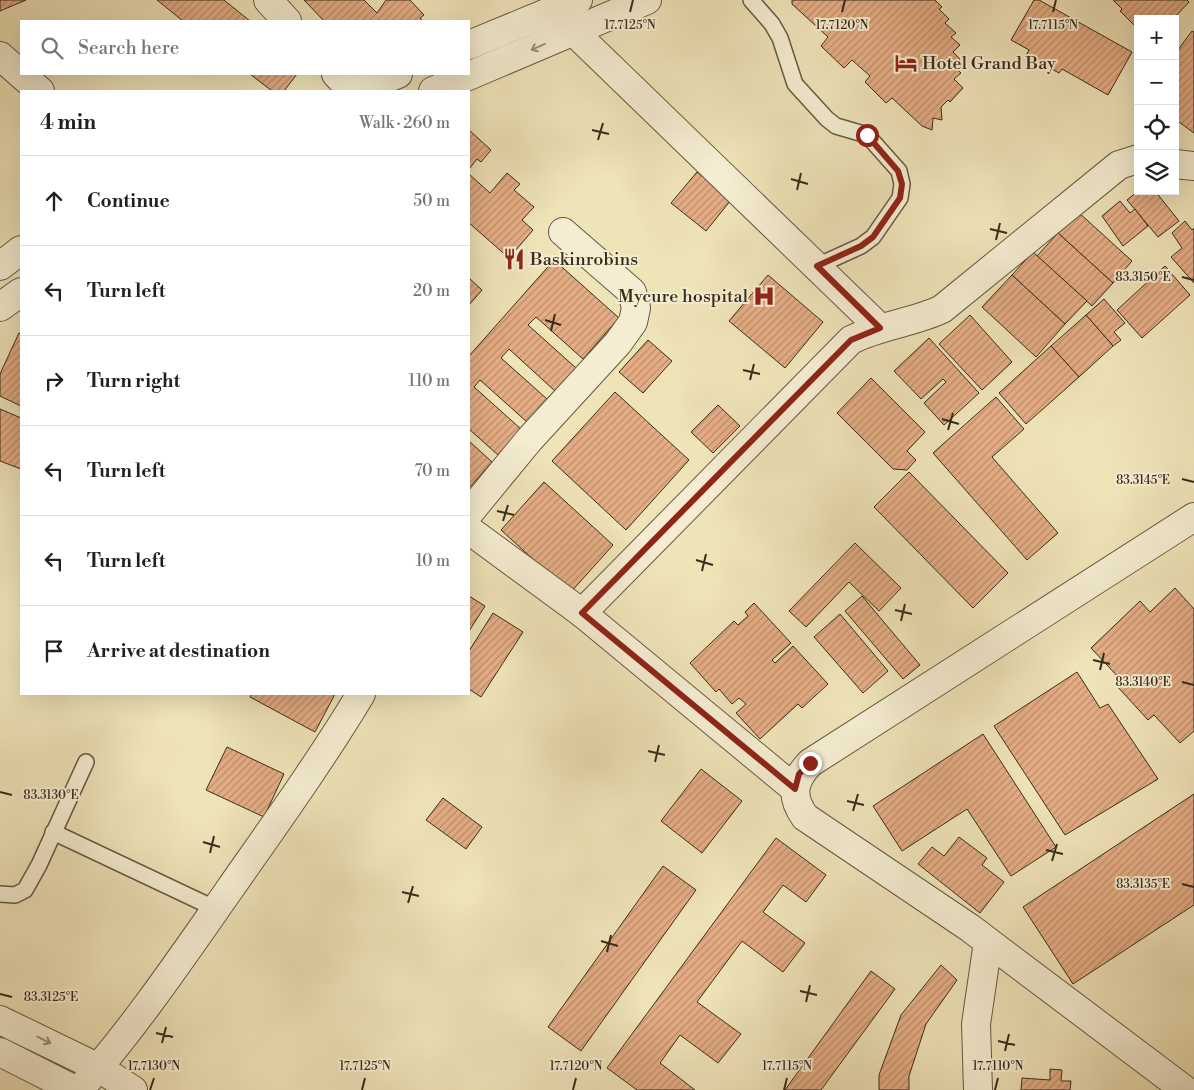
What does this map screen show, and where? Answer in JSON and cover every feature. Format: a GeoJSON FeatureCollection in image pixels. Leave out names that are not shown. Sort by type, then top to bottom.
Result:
{"type":"FeatureCollection","features":[{"type":"Feature","properties":{"kind":"street"},"geometry":{"type":"LineString","coordinates":[[268,0],[286,20]]}},
{"type":"Feature","properties":{"kind":"street"},"geometry":{"type":"LineString","coordinates":[[470,45],[578,0]]}},
{"type":"Feature","properties":{"kind":"street"},"geometry":{"type":"LineString","coordinates":[[435,90],[647,0]]}},
{"type":"Feature","properties":{"kind":"street"},"geometry":{"type":"LineString","coordinates":[[574,32],[880,328]]}},
{"type":"Feature","properties":{"kind":"street"},"geometry":{"type":"LineString","coordinates":[[0,56],[20,74]]}},
{"type":"Feature","properties":{"kind":"street"},"geometry":{"type":"LineString","coordinates":[[22,75],[39,90]]}},
{"type":"Feature","properties":{"kind":"street"},"geometry":{"type":"LineString","coordinates":[[337,75],[352,90]]}},
{"type":"Feature","properties":{"kind":"street"},"geometry":{"type":"LineString","coordinates":[[356,90],[395,75]]}},
{"type":"Feature","properties":{"kind":"street"},"geometry":{"type":"LineString","coordinates":[[582,613],[851,340],[880,328],[926,316],[942,309],[1119,165],[1134,160]]}},
{"type":"Feature","properties":{"kind":"street"},"geometry":{"type":"LineString","coordinates":[[1179,164],[1194,166]]}},
{"type":"Feature","properties":{"kind":"street"},"geometry":{"type":"LineString","coordinates":[[470,512],[529,440],[618,343],[633,322],[636,308],[632,292],[563,232]]}},
{"type":"Feature","properties":{"kind":"street"},"geometry":{"type":"LineString","coordinates":[[0,266],[20,251]]}},
{"type":"Feature","properties":{"kind":"street"},"geometry":{"type":"LineString","coordinates":[[0,307],[20,293]]}},
{"type":"Feature","properties":{"kind":"street"},"geometry":{"type":"LineString","coordinates":[[1185,1090],[988,942],[805,817],[797,806],[795,789],[799,774],[810,763],[1194,517]]}},
{"type":"Feature","properties":{"kind":"street"},"geometry":{"type":"LineString","coordinates":[[470,531],[582,613],[795,789]]}},
{"type":"Feature","properties":{"kind":"street"},"geometry":{"type":"LineString","coordinates":[[79,1090],[151,1001],[302,785],[360,695]]}},
{"type":"Feature","properties":{"kind":"street"},"geometry":{"type":"LineString","coordinates":[[978,1090],[976,1024],[988,942]]}},
{"type":"Feature","properties":{"kind":"street"},"geometry":{"type":"LineString","coordinates":[[0,1020],[98,1068],[133,1090]]}},
{"type":"Feature","properties":{"kind":"street"},"geometry":{"type":"LineString","coordinates":[[0,1052],[75,1090]]}},
{"type":"Feature","properties":{"kind":"lane"},"geometry":{"type":"LineString","coordinates":[[751,0],[772,24],[780,38],[789,71],[795,84],[827,119],[836,126],[867,135],[898,171],[902,184],[900,198],[873,237],[861,246],[817,266]]}},
{"type":"Feature","properties":{"kind":"lane"},"geometry":{"type":"LineString","coordinates":[[0,894],[15,896],[25,890],[86,762]]}},
{"type":"Feature","properties":{"kind":"lane"},"geometry":{"type":"LineString","coordinates":[[54,832],[216,909]]}},
{"type":"Feature","properties":{"kind":"building"},"geometry":{"type":"Polygon","coordinates":[[[0,0],[26,0],[0,11],[0,0]]]}},
{"type":"Feature","properties":{"kind":"building"},"geometry":{"type":"Polygon","coordinates":[[[157,0],[224,0],[249,20],[182,20],[157,0]]]}},
{"type":"Feature","properties":{"kind":"building"},"geometry":{"type":"Polygon","coordinates":[[[304,0],[364,0],[377,13],[386,0],[410,0],[424,15],[420,18],[422,20],[323,20],[304,0]]]}},
{"type":"Feature","properties":{"kind":"building","name":"Hotel Grand Bay"},"geometry":{"type":"Polygon","coordinates":[[[792,0],[935,0],[942,7],[939,9],[949,19],[945,23],[956,33],[951,37],[960,45],[953,52],[960,59],[953,66],[961,73],[954,79],[963,88],[950,102],[948,100],[941,107],[942,120],[933,118],[932,130],[922,126],[892,98],[886,103],[865,82],[870,76],[852,60],[844,68],[821,46],[828,37],[792,4],[792,0]]]}},
{"type":"Feature","properties":{"kind":"building"},"geometry":{"type":"Polygon","coordinates":[[[1034,0],[1039,0],[1132,52],[1108,95],[1062,69],[1059,73],[1026,55],[1029,50],[1011,40],[1034,0]]]}},
{"type":"Feature","properties":{"kind":"building"},"geometry":{"type":"Polygon","coordinates":[[[1113,0],[1187,0],[1189,2],[1177,15],[1134,15],[1134,25],[1120,11],[1122,9],[1113,0]]]}},
{"type":"Feature","properties":{"kind":"building"},"geometry":{"type":"Polygon","coordinates":[[[1192,31],[1194,32],[1194,133],[1179,122],[1179,49],[1192,31]]]}},
{"type":"Feature","properties":{"kind":"building"},"geometry":{"type":"Polygon","coordinates":[[[251,75],[296,75],[285,90],[271,90],[251,75]]]}},
{"type":"Feature","properties":{"kind":"building"},"geometry":{"type":"Polygon","coordinates":[[[470,131],[491,150],[481,162],[477,159],[470,168],[470,131]]]}},
{"type":"Feature","properties":{"kind":"building"},"geometry":{"type":"Polygon","coordinates":[[[697,172],[731,200],[706,231],[671,203],[697,172]]]}},
{"type":"Feature","properties":{"kind":"building"},"geometry":{"type":"Polygon","coordinates":[[[507,173],[520,184],[514,190],[534,207],[522,220],[533,230],[509,258],[470,224],[470,175],[490,193],[507,173]]]}},
{"type":"Feature","properties":{"kind":"building"},"geometry":{"type":"Polygon","coordinates":[[[1134,194],[1158,195],[1179,221],[1158,237],[1127,200],[1134,194]]]}},
{"type":"Feature","properties":{"kind":"building"},"geometry":{"type":"Polygon","coordinates":[[[1120,201],[1130,213],[1135,209],[1148,226],[1123,246],[1102,216],[1120,201]]]}},
{"type":"Feature","properties":{"kind":"building"},"geometry":{"type":"Polygon","coordinates":[[[1077,211],[1132,261],[1113,283],[1058,233],[1077,211]]]}},
{"type":"Feature","properties":{"kind":"building"},"geometry":{"type":"Polygon","coordinates":[[[1185,221],[1192,230],[1194,228],[1194,283],[1171,257],[1182,248],[1172,233],[1185,221]]]}},
{"type":"Feature","properties":{"kind":"building"},"geometry":{"type":"Polygon","coordinates":[[[1058,233],[1113,283],[1092,306],[1037,256],[1058,233]]]}},
{"type":"Feature","properties":{"kind":"building"},"geometry":{"type":"Polygon","coordinates":[[[1033,252],[1087,301],[1065,324],[1012,275],[1033,252]]]}},
{"type":"Feature","properties":{"kind":"building"},"geometry":{"type":"Polygon","coordinates":[[[554,260],[619,318],[583,359],[536,317],[528,325],[576,368],[555,391],[509,349],[501,358],[547,399],[527,422],[480,380],[474,387],[521,429],[498,455],[470,430],[470,355],[554,260]]]}},
{"type":"Feature","properties":{"kind":"building"},"geometry":{"type":"Polygon","coordinates":[[[1165,266],[1190,295],[1142,338],[1117,310],[1165,266]]]}},
{"type":"Feature","properties":{"kind":"building"},"geometry":{"type":"Polygon","coordinates":[[[768,275],[823,322],[785,368],[729,321],[768,275]]]}},
{"type":"Feature","properties":{"kind":"building"},"geometry":{"type":"Polygon","coordinates":[[[1012,275],[1065,324],[1036,357],[982,307],[1012,275]]]}},
{"type":"Feature","properties":{"kind":"building"},"geometry":{"type":"Polygon","coordinates":[[[470,279],[482,290],[470,304],[470,279]]]}},
{"type":"Feature","properties":{"kind":"building"},"geometry":{"type":"Polygon","coordinates":[[[1104,299],[1125,323],[1114,332],[1121,340],[1113,346],[1086,315],[1104,299]]]}},
{"type":"Feature","properties":{"kind":"building"},"geometry":{"type":"Polygon","coordinates":[[[970,315],[1012,362],[982,390],[939,344],[970,315]]]}},
{"type":"Feature","properties":{"kind":"building"},"geometry":{"type":"Polygon","coordinates":[[[1086,315],[1113,346],[1079,377],[1051,346],[1086,315]]]}},
{"type":"Feature","properties":{"kind":"building"},"geometry":{"type":"Polygon","coordinates":[[[19,333],[20,406],[0,396],[0,374],[19,333]]]}},
{"type":"Feature","properties":{"kind":"building"},"geometry":{"type":"Polygon","coordinates":[[[929,338],[979,393],[944,425],[924,403],[946,382],[943,379],[921,399],[894,371],[929,338]]]}},
{"type":"Feature","properties":{"kind":"building"},"geometry":{"type":"Polygon","coordinates":[[[648,340],[672,361],[643,393],[619,372],[648,340]]]}},
{"type":"Feature","properties":{"kind":"building"},"geometry":{"type":"Polygon","coordinates":[[[1051,346],[1079,377],[1026,424],[999,393],[1051,346]]]}},
{"type":"Feature","properties":{"kind":"building"},"geometry":{"type":"Polygon","coordinates":[[[871,378],[925,432],[907,451],[916,460],[907,470],[893,469],[837,413],[871,378]]]}},
{"type":"Feature","properties":{"kind":"building"},"geometry":{"type":"Polygon","coordinates":[[[615,392],[689,460],[626,530],[552,461],[615,392]]]}},
{"type":"Feature","properties":{"kind":"building"},"geometry":{"type":"Polygon","coordinates":[[[996,397],[1024,429],[992,457],[1058,533],[1027,560],[933,453],[996,397]]]}},
{"type":"Feature","properties":{"kind":"building"},"geometry":{"type":"Polygon","coordinates":[[[718,405],[740,426],[713,453],[691,432],[718,405]]]}},
{"type":"Feature","properties":{"kind":"building"},"geometry":{"type":"Polygon","coordinates":[[[0,409],[20,418],[20,469],[0,461],[0,409]]]}},
{"type":"Feature","properties":{"kind":"building"},"geometry":{"type":"Polygon","coordinates":[[[470,442],[492,462],[470,487],[470,442]]]}},
{"type":"Feature","properties":{"kind":"building"},"geometry":{"type":"Polygon","coordinates":[[[909,472],[1008,573],[973,608],[874,507],[909,472]]]}},
{"type":"Feature","properties":{"kind":"building"},"geometry":{"type":"Polygon","coordinates":[[[544,482],[613,545],[570,593],[501,530],[544,482]]]}},
{"type":"Feature","properties":{"kind":"building"},"geometry":{"type":"Polygon","coordinates":[[[855,543],[901,588],[879,611],[849,582],[806,627],[789,611],[855,543]]]}},
{"type":"Feature","properties":{"kind":"building"},"geometry":{"type":"Polygon","coordinates":[[[1175,588],[1194,609],[1194,731],[1180,743],[1154,715],[1148,720],[1116,685],[1121,680],[1091,648],[1140,601],[1150,612],[1175,588]]]}},
{"type":"Feature","properties":{"kind":"building"},"geometry":{"type":"Polygon","coordinates":[[[862,596],[920,665],[903,679],[845,611],[862,596]]]}},
{"type":"Feature","properties":{"kind":"building"},"geometry":{"type":"Polygon","coordinates":[[[470,597],[485,606],[470,629],[470,597]]]}},
{"type":"Feature","properties":{"kind":"building"},"geometry":{"type":"Polygon","coordinates":[[[754,603],[791,643],[772,660],[775,663],[793,646],[828,684],[802,708],[798,704],[760,739],[736,713],[746,704],[739,698],[732,704],[719,689],[716,692],[690,663],[734,621],[738,625],[748,616],[745,612],[754,603]]]}},
{"type":"Feature","properties":{"kind":"building"},"geometry":{"type":"Polygon","coordinates":[[[493,613],[523,632],[481,697],[470,690],[470,649],[493,613]]]}},
{"type":"Feature","properties":{"kind":"building"},"geometry":{"type":"Polygon","coordinates":[[[840,614],[888,671],[863,693],[814,637],[840,614]]]}},
{"type":"Feature","properties":{"kind":"building"},"geometry":{"type":"Polygon","coordinates":[[[1077,672],[1100,708],[1108,704],[1158,779],[1065,835],[994,726],[1077,672]]]}},
{"type":"Feature","properties":{"kind":"building"},"geometry":{"type":"Polygon","coordinates":[[[251,695],[334,695],[315,732],[250,697],[251,695]]]}},
{"type":"Feature","properties":{"kind":"building"},"geometry":{"type":"Polygon","coordinates":[[[983,734],[1056,847],[1011,876],[967,809],[902,851],[873,806],[983,734]]]}},
{"type":"Feature","properties":{"kind":"building"},"geometry":{"type":"Polygon","coordinates":[[[227,747],[284,774],[264,817],[206,790],[227,747]]]}},
{"type":"Feature","properties":{"kind":"building"},"geometry":{"type":"Polygon","coordinates":[[[701,769],[742,801],[702,853],[661,821],[701,769]]]}},
{"type":"Feature","properties":{"kind":"building"},"geometry":{"type":"Polygon","coordinates":[[[1194,794],[1194,905],[1073,984],[1023,907],[1194,794]]]}},
{"type":"Feature","properties":{"kind":"building"},"geometry":{"type":"Polygon","coordinates":[[[443,798],[482,827],[466,849],[426,820],[443,798]]]}},
{"type":"Feature","properties":{"kind":"building"},"geometry":{"type":"Polygon","coordinates":[[[959,837],[987,858],[982,865],[1004,882],[980,913],[918,864],[932,847],[944,856],[959,837]]]}},
{"type":"Feature","properties":{"kind":"building"},"geometry":{"type":"Polygon","coordinates":[[[776,838],[826,875],[806,902],[783,885],[763,912],[805,943],[783,972],[742,941],[697,1002],[741,1034],[718,1063],[680,1035],[660,1063],[695,1090],[637,1090],[607,1068],[776,838]]]}},
{"type":"Feature","properties":{"kind":"building"},"geometry":{"type":"Polygon","coordinates":[[[663,866],[696,890],[581,1051],[548,1027],[663,866]]]}},
{"type":"Feature","properties":{"kind":"building"},"geometry":{"type":"Polygon","coordinates":[[[941,965],[957,980],[926,1024],[909,1076],[909,1090],[879,1090],[879,1075],[901,1015],[941,965]]]}},
{"type":"Feature","properties":{"kind":"building"},"geometry":{"type":"Polygon","coordinates":[[[871,971],[895,989],[821,1090],[785,1090],[871,971]]]}},
{"type":"Feature","properties":{"kind":"building"},"geometry":{"type":"Polygon","coordinates":[[[1050,1069],[1062,1070],[1061,1081],[1071,1081],[1070,1090],[1021,1090],[1022,1078],[1050,1080],[1050,1069]]]}},
{"type":"Feature","properties":{"kind":"place","name":"Hotel Grand Bay"},"geometry":{"type":"Point","coordinates":[906,63]}},
{"type":"Feature","properties":{"kind":"place","name":"Baskinrobins"},"geometry":{"type":"Point","coordinates":[514,259]}},
{"type":"Feature","properties":{"kind":"place","name":"Mycure hospital"},"geometry":{"type":"Point","coordinates":[764,296]}},
{"type":"Feature","properties":{"kind":"route"},"geometry":{"type":"LineString","coordinates":[[810,763],[799,774],[795,789],[582,613],[851,340],[880,328],[817,266],[861,246],[873,237],[900,198],[902,184],[898,171],[867,135]]}}]}
